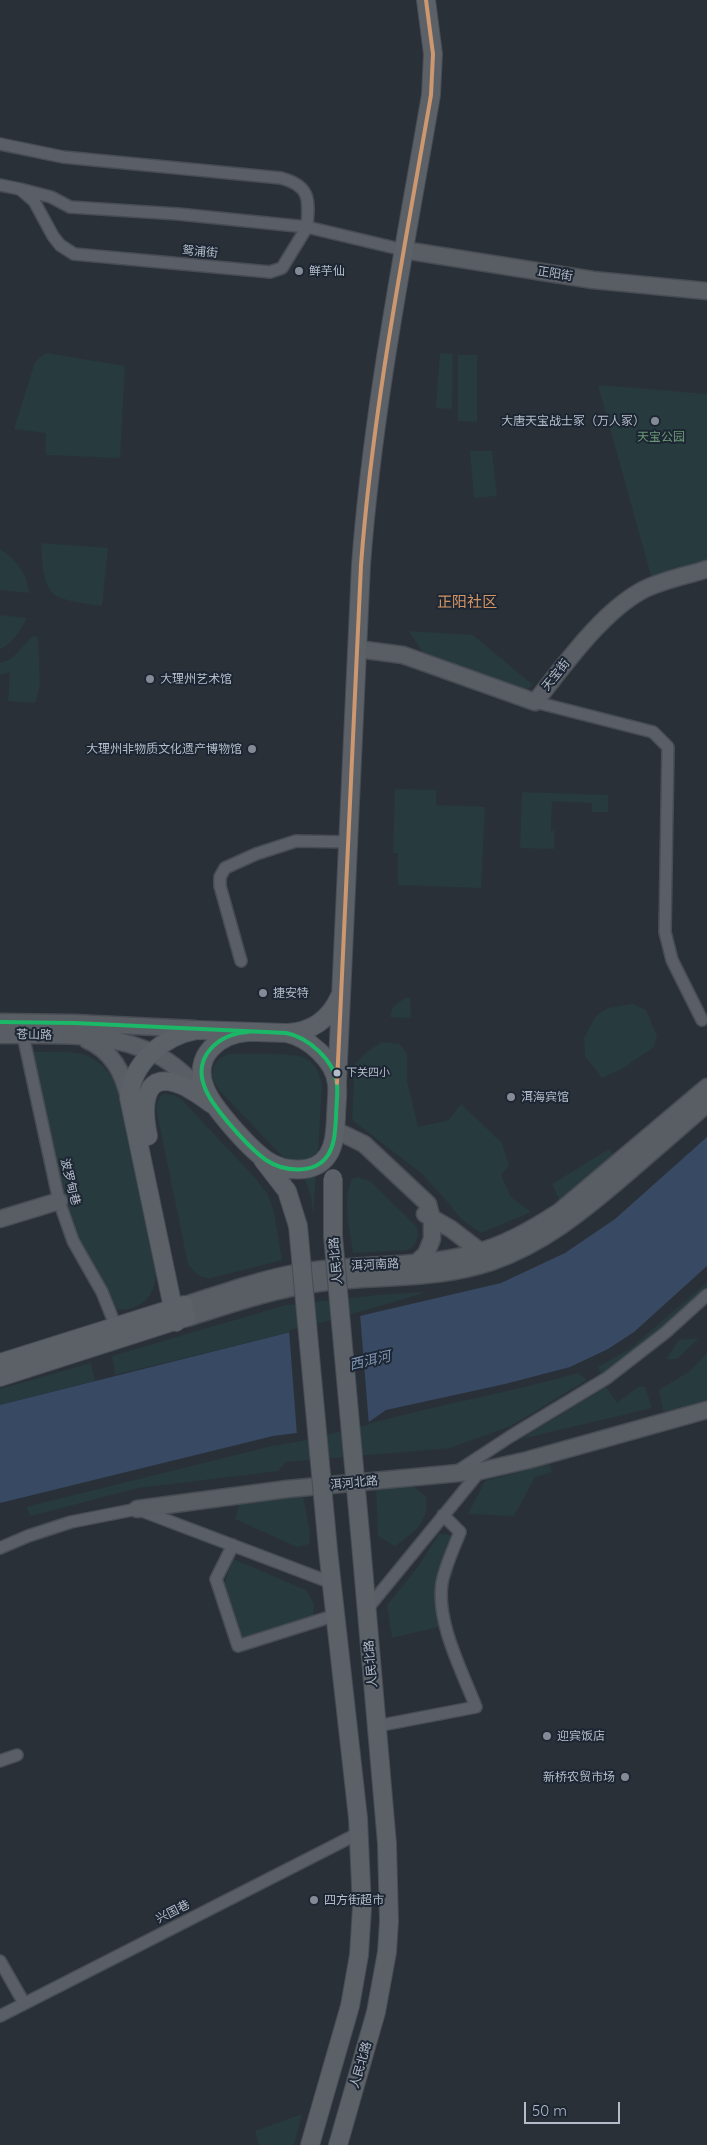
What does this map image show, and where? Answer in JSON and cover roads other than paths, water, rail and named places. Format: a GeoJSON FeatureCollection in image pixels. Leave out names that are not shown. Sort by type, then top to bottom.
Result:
{"type":"FeatureCollection","features":[{"type":"Feature","properties":{"kind":"main road"},"geometry":{"type":"LineString","coordinates":[[258,1154],[280,1166],[296,1169],[311,1168],[328,1156],[333,1145],[368,483],[380,390],[432,81],[433,40],[427,2]]}},
{"type":"Feature","properties":{"kind":"main road","name":"正阳街"},"geometry":{"type":"LineString","coordinates":[[404,250],[593,280],[707,291]]}},
{"type":"Feature","properties":{"kind":"main road","name":"天宝街"},"geometry":{"type":"LineString","coordinates":[[358,649],[403,655],[535,702],[598,626],[641,591],[707,569]]}},
{"type":"Feature","properties":{"kind":"main road"},"geometry":{"type":"LineString","coordinates":[[213,1104],[204,1088],[203,1079],[204,1064],[212,1047],[224,1037],[248,1032],[286,1033],[306,1030],[321,1021],[337,1003],[342,988]]}},
{"type":"Feature","properties":{"kind":"main road","name":"苍山路"},"geometry":{"type":"LineString","coordinates":[[0,1022],[75,1023],[248,1032]]}},
{"type":"Feature","properties":{"kind":"main road"},"geometry":{"type":"LineString","coordinates":[[129,1098],[137,1072],[152,1052],[174,1037],[204,1030]]}},
{"type":"Feature","properties":{"kind":"main road"},"geometry":{"type":"LineString","coordinates":[[286,1033],[297,1036],[315,1048],[329,1065],[337,1083]]}},
{"type":"Feature","properties":{"kind":"main road","name":"苍山路"},"geometry":{"type":"LineString","coordinates":[[0,1035],[68,1036]]}},
{"type":"Feature","properties":{"kind":"main road"},"geometry":{"type":"LineString","coordinates":[[68,1036],[121,1042],[152,1052],[181,1072],[258,1154],[287,1191],[298,1226],[328,1550],[359,1832],[362,1908],[357,1967],[342,2035],[310,2145]]}},
{"type":"Feature","properties":{"kind":"main road"},"geometry":{"type":"LineString","coordinates":[[68,1036],[90,1041],[108,1053],[120,1070],[129,1098],[180,1313]]}},
{"type":"Feature","properties":{"kind":"main road"},"geometry":{"type":"LineString","coordinates":[[180,1313],[146,1126],[145,1101],[151,1087],[166,1082],[186,1087],[213,1104]]}},
{"type":"Feature","properties":{"kind":"main road","name":"洱河南路"},"geometry":{"type":"LineString","coordinates":[[0,1377],[180,1313],[262,1281],[300,1272],[416,1263],[456,1257],[487,1256],[559,1212],[707,1087]]}},
{"type":"Feature","properties":{"kind":"main road","name":"洱河南路"},"geometry":{"type":"LineString","coordinates":[[0,1363],[116,1326],[294,1287],[336,1281],[399,1278],[444,1273],[487,1256],[525,1248],[567,1223],[707,1104]]}},
{"type":"Feature","properties":{"kind":"main road"},"geometry":{"type":"LineString","coordinates":[[335,1130],[364,1144],[428,1204],[432,1216],[430,1245],[426,1254],[399,1278]]}},
{"type":"Feature","properties":{"kind":"main road","name":"人民北路"},"geometry":{"type":"LineString","coordinates":[[335,1130],[332,1222],[367,1609],[388,1871],[387,1952],[372,2026],[338,2145]]}},
{"type":"Feature","properties":{"kind":"main road"},"geometry":{"type":"LineString","coordinates":[[0,1219],[59,1201]]}},
{"type":"Feature","properties":{"kind":"main road"},"geometry":{"type":"LineString","coordinates":[[432,1216],[487,1256]]}},
{"type":"Feature","properties":{"kind":"main road","name":"洱河北路"},"geometry":{"type":"LineString","coordinates":[[136,1509],[287,1489],[480,1471],[528,1460],[707,1410]]}},
{"type":"Feature","properties":{"kind":"street"},"geometry":{"type":"LineString","coordinates":[[0,144],[63,157],[287,180],[301,188],[307,195],[309,201],[307,227]]}},
{"type":"Feature","properties":{"kind":"street"},"geometry":{"type":"LineString","coordinates":[[0,185],[51,197],[70,207],[178,214],[307,227],[404,250]]}},
{"type":"Feature","properties":{"kind":"street","name":"鸳浦街"},"geometry":{"type":"LineString","coordinates":[[20,189],[34,201],[60,245],[74,254],[270,272],[282,268],[307,227]]}},
{"type":"Feature","properties":{"kind":"street"},"geometry":{"type":"LineString","coordinates":[[535,702],[653,732],[668,747],[665,932],[672,960],[702,1020]]}},
{"type":"Feature","properties":{"kind":"street"},"geometry":{"type":"LineString","coordinates":[[241,961],[220,886],[220,877],[225,868],[256,854],[296,842],[348,842]]}},
{"type":"Feature","properties":{"kind":"street","name":"波罗甸巷"},"geometry":{"type":"LineString","coordinates":[[23,1035],[59,1201],[73,1241],[102,1292],[116,1326]]}},
{"type":"Feature","properties":{"kind":"street"},"geometry":{"type":"LineString","coordinates":[[452,1474],[607,1378],[665,1332],[707,1295]]}},
{"type":"Feature","properties":{"kind":"street"},"geometry":{"type":"LineString","coordinates":[[367,1609],[480,1471]]}},
{"type":"Feature","properties":{"kind":"street"},"geometry":{"type":"LineString","coordinates":[[136,1509],[332,1583]]}},
{"type":"Feature","properties":{"kind":"street","name":"洱河北路"},"geometry":{"type":"LineString","coordinates":[[0,1548],[28,1536],[71,1522],[136,1509]]}},
{"type":"Feature","properties":{"kind":"street"},"geometry":{"type":"LineString","coordinates":[[377,1726],[476,1706],[448,1633],[442,1607],[442,1583],[460,1532],[443,1515]]}},
{"type":"Feature","properties":{"kind":"street"},"geometry":{"type":"LineString","coordinates":[[233,1545],[216,1579],[238,1646],[336,1615]]}},
{"type":"Feature","properties":{"kind":"street"},"geometry":{"type":"LineString","coordinates":[[0,1761],[17,1755]]}},
{"type":"Feature","properties":{"kind":"street","name":"兴国巷"},"geometry":{"type":"LineString","coordinates":[[0,2016],[359,1832]]}},
{"type":"Feature","properties":{"kind":"street"},"geometry":{"type":"LineString","coordinates":[[0,1961],[24,2003]]}},
{"type":"Feature","properties":{"kind":"water","name":"西洱河"},"geometry":{"type":"Polygon","coordinates":[[[707,1137],[707,1266],[634,1332],[608,1349],[570,1367],[505,1384],[386,1410],[366,1424],[273,1436],[0,1503],[0,1405],[287,1333],[501,1283],[565,1253],[615,1219],[707,1137]]]}},
{"type":"Feature","properties":{"kind":"place","name":"鲜芋仙"},"geometry":{"type":"Point","coordinates":[299,271]}},
{"type":"Feature","properties":{"kind":"place","name":"大唐天宝战士冢（万人冢）"},"geometry":{"type":"Point","coordinates":[655,421]}},
{"type":"Feature","properties":{"kind":"place","name":"大理州艺术馆"},"geometry":{"type":"Point","coordinates":[150,679]}},
{"type":"Feature","properties":{"kind":"place","name":"大理州非物质文化遗产博物馆"},"geometry":{"type":"Point","coordinates":[252,749]}},
{"type":"Feature","properties":{"kind":"place","name":"捷安特"},"geometry":{"type":"Point","coordinates":[263,993]}},
{"type":"Feature","properties":{"kind":"place","name":"下关四小"},"geometry":{"type":"Point","coordinates":[337,1073]}},
{"type":"Feature","properties":{"kind":"place","name":"洱海宾馆"},"geometry":{"type":"Point","coordinates":[511,1097]}},
{"type":"Feature","properties":{"kind":"place","name":"迎宾饭店"},"geometry":{"type":"Point","coordinates":[547,1736]}},
{"type":"Feature","properties":{"kind":"place","name":"新桥农贸市场"},"geometry":{"type":"Point","coordinates":[625,1777]}},
{"type":"Feature","properties":{"kind":"place","name":"四方街超市"},"geometry":{"type":"Point","coordinates":[314,1900]}},
{"type":"Feature","properties":{"kind":"district","name":"正阳社区"},"geometry":{"type":"Point","coordinates":[467,602]}},
{"type":"Feature","properties":{"kind":"park label","name":"天宝公园"},"geometry":{"type":"Point","coordinates":[661,437]}}]}
